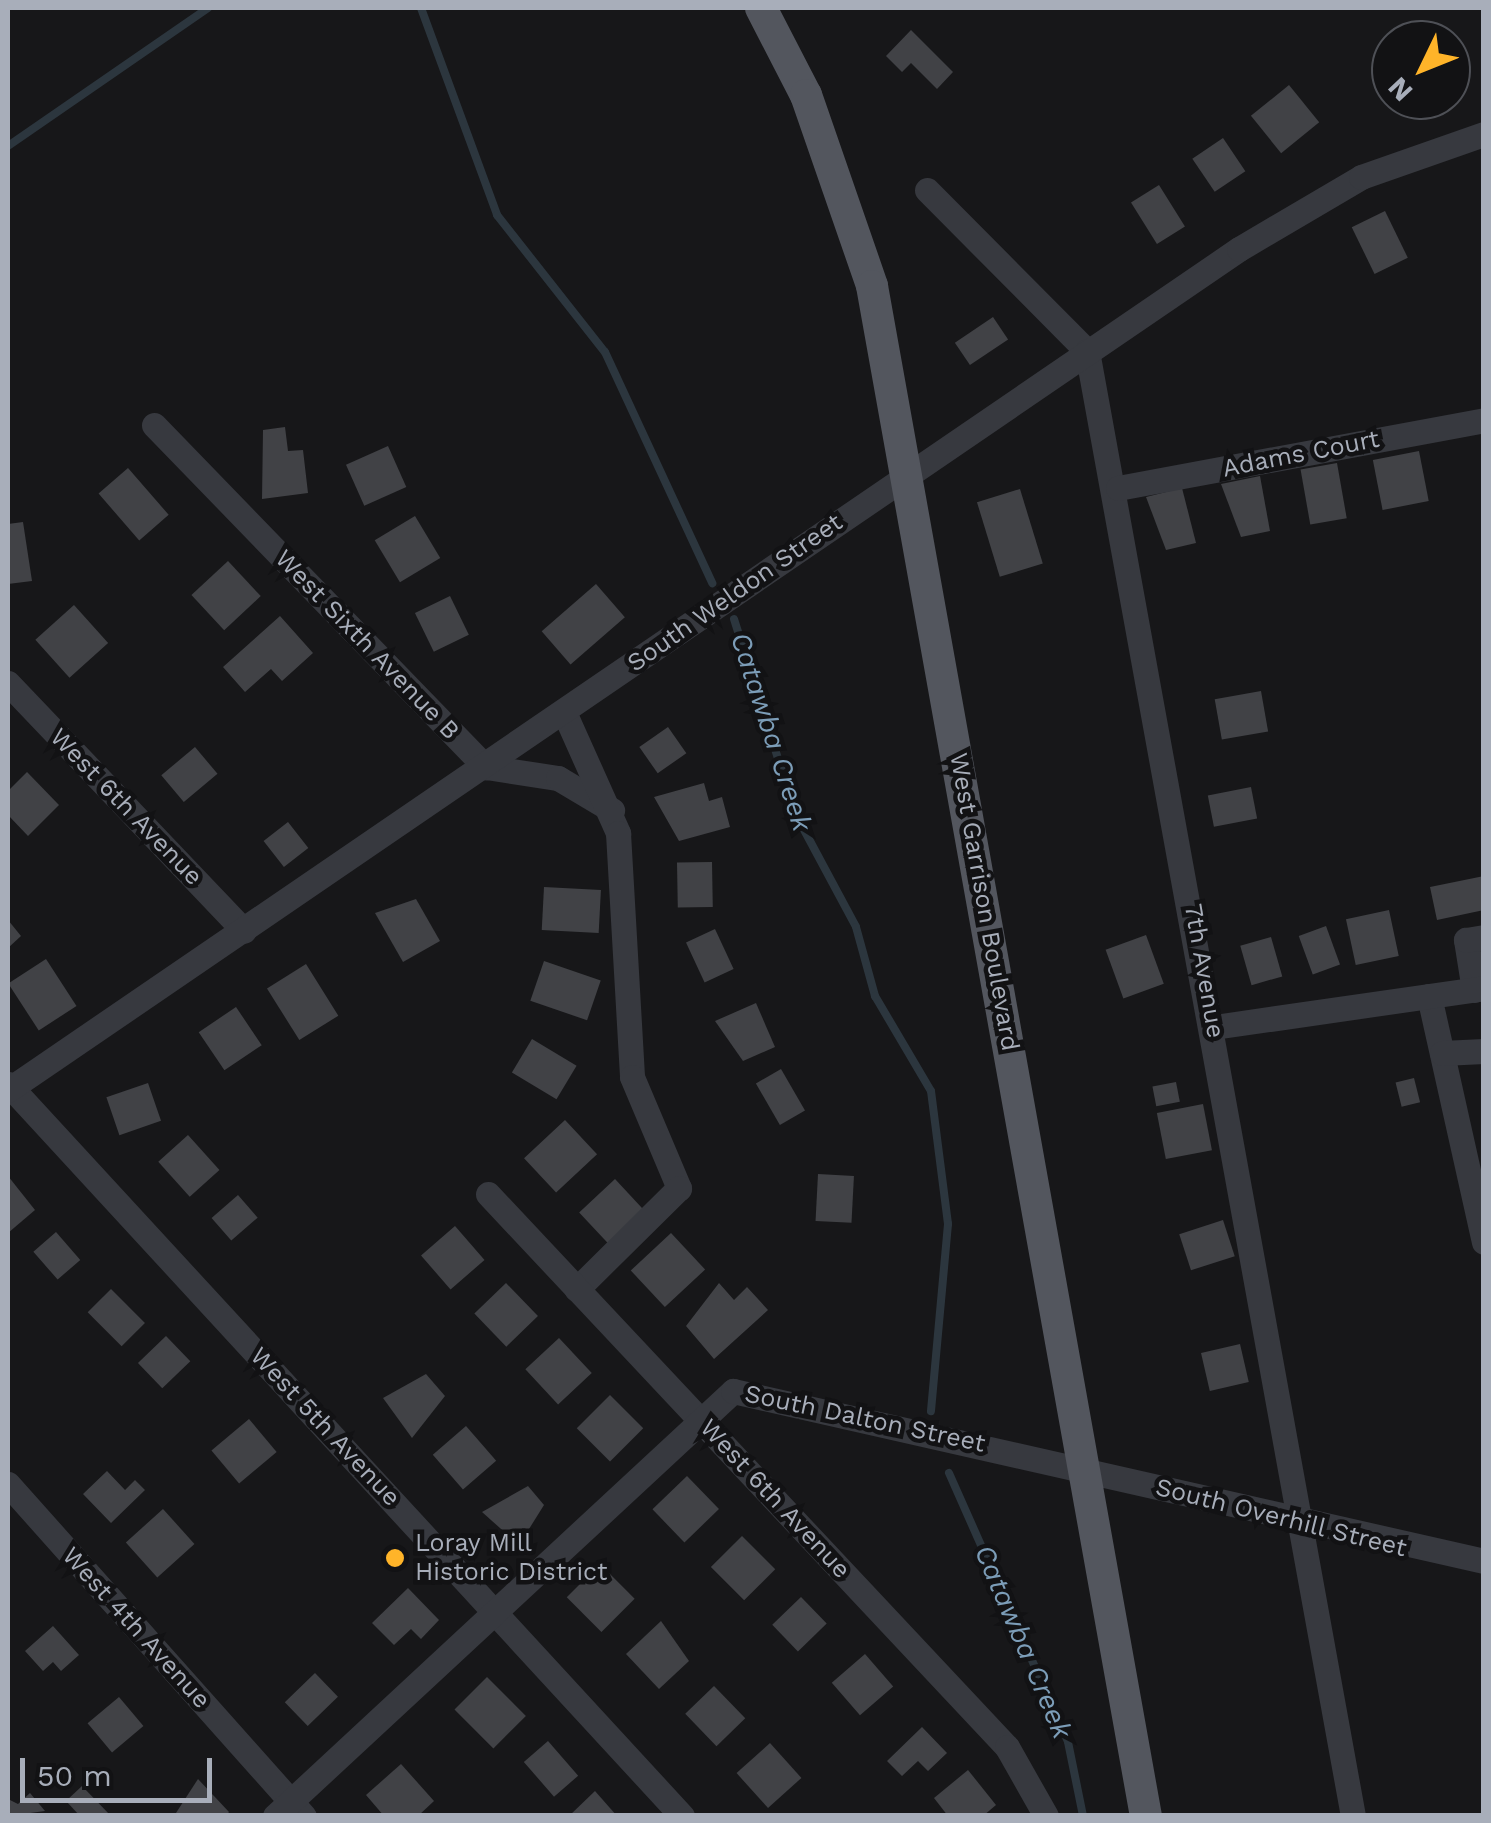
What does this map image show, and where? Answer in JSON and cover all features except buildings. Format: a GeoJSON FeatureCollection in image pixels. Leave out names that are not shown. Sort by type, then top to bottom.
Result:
{"type":"FeatureCollection","features":[{"type":"Feature","properties":{"kind":"main road","name":"West Garrison Boulevard"},"geometry":{"type":"LineString","coordinates":[[761,8],[806,95],[856,232],[908,472],[1080,1466],[1146,1816]]}},
{"type":"Feature","properties":{"kind":"street","name":"South Weldon Street"},"geometry":{"type":"LineString","coordinates":[[9,1087],[486,766],[1087,351],[1362,178],[1484,134]]}},
{"type":"Feature","properties":{"kind":"street"},"geometry":{"type":"LineString","coordinates":[[926,190],[1087,351]]}},
{"type":"Feature","properties":{"kind":"street","name":"7th Avenue"},"geometry":{"type":"LineString","coordinates":[[1087,351],[1118,488],[1353,1816]]}},
{"type":"Feature","properties":{"kind":"street","name":"Adams Court"},"geometry":{"type":"LineString","coordinates":[[1118,488],[1484,420]]}},
{"type":"Feature","properties":{"kind":"street","name":"West Sixth Avenue B"},"geometry":{"type":"LineString","coordinates":[[154,425],[486,766]]}},
{"type":"Feature","properties":{"kind":"street","name":"West 6th Avenue"},"geometry":{"type":"LineString","coordinates":[[8,682],[244,931]]}},
{"type":"Feature","properties":{"kind":"street"},"geometry":{"type":"LineString","coordinates":[[564,712],[612,810],[632,1077],[678,1188],[577,1289]]}},
{"type":"Feature","properties":{"kind":"street"},"geometry":{"type":"LineString","coordinates":[[486,766],[558,778],[612,810]]}},
{"type":"Feature","properties":{"kind":"street"},"geometry":{"type":"LineString","coordinates":[[1214,1027],[1478,989],[1466,940],[1484,937]]}},
{"type":"Feature","properties":{"kind":"street"},"geometry":{"type":"LineString","coordinates":[[1429,996],[1483,1234]]}},
{"type":"Feature","properties":{"kind":"street"},"geometry":{"type":"LineString","coordinates":[[1442,1053],[1484,1052]]}},
{"type":"Feature","properties":{"kind":"street","name":"West 5th Avenue"},"geometry":{"type":"LineString","coordinates":[[9,1087],[682,1816]]}},
{"type":"Feature","properties":{"kind":"street","name":"West 6th Avenue"},"geometry":{"type":"LineString","coordinates":[[488,1194],[1006,1747],[1046,1816]]}},
{"type":"Feature","properties":{"kind":"street","name":"South Dalton Street"},"geometry":{"type":"LineString","coordinates":[[290,1811],[722,1395],[746,1392],[1080,1466]]}},
{"type":"Feature","properties":{"kind":"street","name":"South Overhill Street"},"geometry":{"type":"LineString","coordinates":[[1080,1466],[1301,1526],[1484,1561]]}},
{"type":"Feature","properties":{"kind":"street","name":"West 4th Avenue"},"geometry":{"type":"LineString","coordinates":[[8,1484],[290,1811]]}},
{"type":"Feature","properties":{"kind":"waterway"},"geometry":{"type":"LineString","coordinates":[[8,146],[208,8]]}},
{"type":"Feature","properties":{"kind":"waterway","name":"Catawba Creek"},"geometry":{"type":"LineString","coordinates":[[421,8],[497,215],[605,352],[712,583]]}},
{"type":"Feature","properties":{"kind":"waterway","name":"Catawba Creek"},"geometry":{"type":"LineString","coordinates":[[734,619],[795,813],[856,927],[875,996],[931,1091],[948,1224],[931,1411]]}},
{"type":"Feature","properties":{"kind":"waterway","name":"Catawba Creek"},"geometry":{"type":"LineString","coordinates":[[949,1473],[1068,1742],[1083,1816]]}},
{"type":"Feature","properties":{"kind":"place","name":"Loray Mill Historic District"},"geometry":{"type":"Point","coordinates":[395,1558]}}]}
